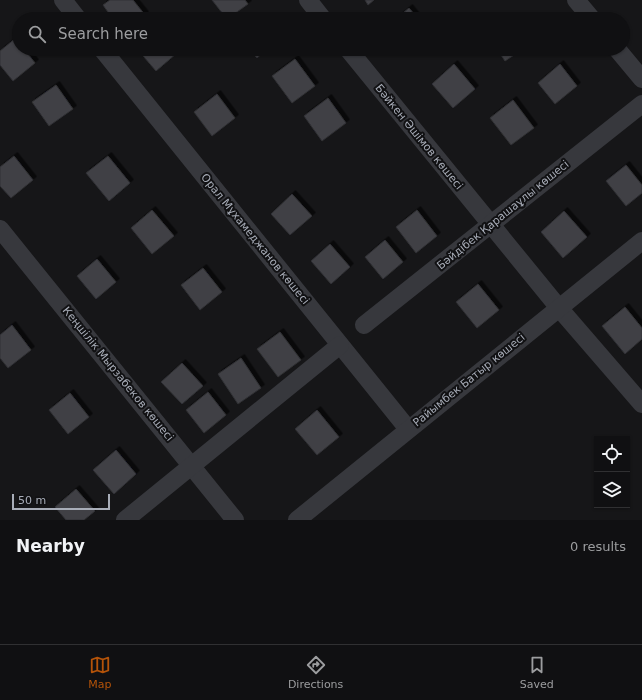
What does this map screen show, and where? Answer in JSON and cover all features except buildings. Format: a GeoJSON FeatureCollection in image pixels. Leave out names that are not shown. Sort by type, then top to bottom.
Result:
{"type":"FeatureCollection","features":[{"type":"Feature","properties":{"kind":"street"},"geometry":{"type":"LineString","coordinates":[[63,0],[72,12]]}},
{"type":"Feature","properties":{"kind":"street"},"geometry":{"type":"LineString","coordinates":[[308,0],[317,12]]}},
{"type":"Feature","properties":{"kind":"street"},"geometry":{"type":"LineString","coordinates":[[576,0],[586,12]]}},
{"type":"Feature","properties":{"kind":"street","name":"Орал Мұхамеджанов көшесі"},"geometry":{"type":"LineString","coordinates":[[108,56],[408,430]]}},
{"type":"Feature","properties":{"kind":"street","name":"Бәйкен Әшімов көшесі"},"geometry":{"type":"LineString","coordinates":[[354,56],[490,225],[642,404]]}},
{"type":"Feature","properties":{"kind":"street"},"geometry":{"type":"LineString","coordinates":[[623,56],[642,79]]}},
{"type":"Feature","properties":{"kind":"street","name":"Бәйдібек Қарашаұлы көшесі"},"geometry":{"type":"LineString","coordinates":[[364,325],[642,104]]}},
{"type":"Feature","properties":{"kind":"street","name":"Кеңшілік Мырзабеков көшесі"},"geometry":{"type":"LineString","coordinates":[[0,229],[235,520]]}},
{"type":"Feature","properties":{"kind":"street","name":"Райымбек Батыр көшесі"},"geometry":{"type":"LineString","coordinates":[[297,520],[642,241]]}},
{"type":"Feature","properties":{"kind":"street"},"geometry":{"type":"LineString","coordinates":[[124,520],[340,345]]}}]}
